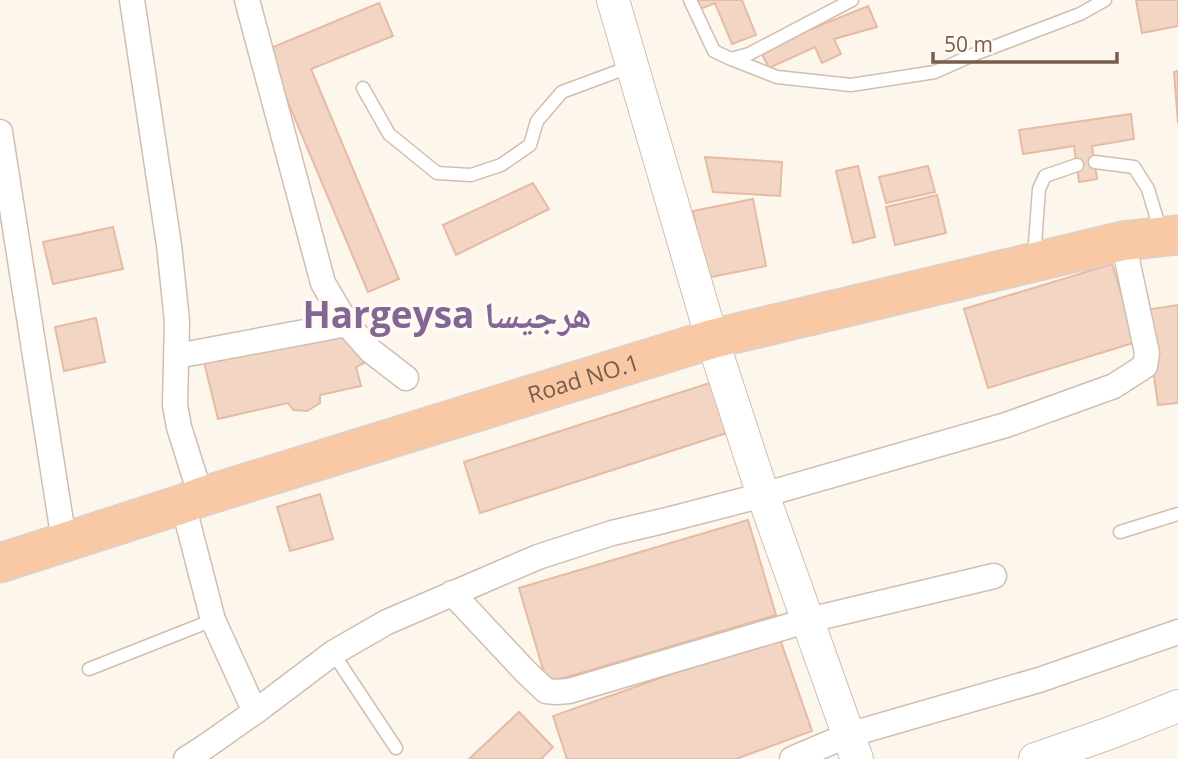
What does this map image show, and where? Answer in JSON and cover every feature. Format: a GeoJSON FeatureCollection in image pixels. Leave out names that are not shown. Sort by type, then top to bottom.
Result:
{"type":"FeatureCollection","features":[{"type":"Feature","properties":{"kind":"highway","name":"Road NO.1"},"geometry":{"type":"LineString","coordinates":[[0,563],[192,500],[712,339],[1123,241],[1170,236]]}},
{"type":"Feature","properties":{"kind":"street"},"geometry":{"type":"LineString","coordinates":[[132,0],[169,245],[177,321],[175,405],[213,620],[256,712]]}},
{"type":"Feature","properties":{"kind":"street"},"geometry":{"type":"LineString","coordinates":[[247,0],[323,283],[347,324],[371,351],[406,378]]}},
{"type":"Feature","properties":{"kind":"street"},"geometry":{"type":"LineString","coordinates":[[613,0],[712,339],[763,495],[853,747]]}},
{"type":"Feature","properties":{"kind":"street"},"geometry":{"type":"LineString","coordinates":[[0,132],[64,541]]}},
{"type":"Feature","properties":{"kind":"street"},"geometry":{"type":"LineString","coordinates":[[186,759],[256,712],[332,653],[387,622],[538,557],[612,533],[763,495],[1006,425],[1114,386],[1145,366],[1147,353],[1123,241]]}},
{"type":"Feature","properties":{"kind":"street"},"geometry":{"type":"LineString","coordinates":[[177,356],[347,324]]}},
{"type":"Feature","properties":{"kind":"street"},"geometry":{"type":"LineString","coordinates":[[452,593],[546,691],[556,692],[569,691],[809,620],[994,576]]}},
{"type":"Feature","properties":{"kind":"street"},"geometry":{"type":"LineString","coordinates":[[792,759],[853,747],[1178,632]]}},
{"type":"Feature","properties":{"kind":"street"},"geometry":{"type":"LineString","coordinates":[[1035,759],[1178,706]]}},
{"type":"Feature","properties":{"kind":"lane"},"geometry":{"type":"LineString","coordinates":[[690,0],[714,51],[777,77],[851,85],[935,72],[1080,14],[1105,0]]}},
{"type":"Feature","properties":{"kind":"lane"},"geometry":{"type":"LineString","coordinates":[[731,59],[749,54],[852,0]]}},
{"type":"Feature","properties":{"kind":"lane"},"geometry":{"type":"LineString","coordinates":[[363,88],[389,134],[437,173],[471,175],[501,165],[530,145],[537,121],[562,92],[632,66]]}},
{"type":"Feature","properties":{"kind":"lane"},"geometry":{"type":"LineString","coordinates":[[1095,163],[1134,167],[1148,189],[1170,236]]}},
{"type":"Feature","properties":{"kind":"lane"},"geometry":{"type":"LineString","coordinates":[[1034,262],[1039,189],[1045,176],[1077,165]]}},
{"type":"Feature","properties":{"kind":"lane"},"geometry":{"type":"LineString","coordinates":[[1120,533],[1178,513]]}},
{"type":"Feature","properties":{"kind":"lane"},"geometry":{"type":"LineString","coordinates":[[89,669],[213,620]]}},
{"type":"Feature","properties":{"kind":"lane"},"geometry":{"type":"LineString","coordinates":[[332,653],[396,748]]}},
{"type":"Feature","properties":{"kind":"building"},"geometry":{"type":"Polygon","coordinates":[[[694,0],[742,0],[756,35],[732,44],[715,3],[698,10],[694,0]]]}},
{"type":"Feature","properties":{"kind":"building"},"geometry":{"type":"Polygon","coordinates":[[[1136,0],[1178,0],[1178,26],[1142,33],[1136,0]]]}},
{"type":"Feature","properties":{"kind":"building"},"geometry":{"type":"Polygon","coordinates":[[[379,3],[393,36],[311,69],[399,279],[368,292],[266,50],[379,3]]]}},
{"type":"Feature","properties":{"kind":"building"},"geometry":{"type":"Polygon","coordinates":[[[868,6],[877,27],[834,39],[841,54],[822,63],[815,47],[769,68],[760,50],[868,6]]]}},
{"type":"Feature","properties":{"kind":"building"},"geometry":{"type":"Polygon","coordinates":[[[1178,71],[1178,123],[1174,72],[1178,71]]]}},
{"type":"Feature","properties":{"kind":"building"},"geometry":{"type":"Polygon","coordinates":[[[1131,114],[1134,139],[1092,146],[1097,179],[1079,182],[1074,146],[1023,154],[1019,130],[1131,114]]]}},
{"type":"Feature","properties":{"kind":"building"},"geometry":{"type":"Polygon","coordinates":[[[705,157],[782,162],[780,196],[713,192],[705,157]]]}},
{"type":"Feature","properties":{"kind":"building"},"geometry":{"type":"Polygon","coordinates":[[[858,166],[875,237],[853,243],[836,171],[858,166]]]}},
{"type":"Feature","properties":{"kind":"building"},"geometry":{"type":"Polygon","coordinates":[[[928,166],[935,192],[886,203],[879,177],[928,166]]]}},
{"type":"Feature","properties":{"kind":"building"},"geometry":{"type":"Polygon","coordinates":[[[533,183],[549,209],[456,255],[443,225],[533,183]]]}},
{"type":"Feature","properties":{"kind":"building"},"geometry":{"type":"Polygon","coordinates":[[[937,195],[946,233],[895,245],[886,207],[937,195]]]}},
{"type":"Feature","properties":{"kind":"building"},"geometry":{"type":"Polygon","coordinates":[[[753,199],[766,266],[706,278],[693,211],[753,199]]]}},
{"type":"Feature","properties":{"kind":"building"},"geometry":{"type":"Polygon","coordinates":[[[113,227],[123,269],[53,284],[43,242],[113,227]]]}},
{"type":"Feature","properties":{"kind":"building"},"geometry":{"type":"Polygon","coordinates":[[[1112,264],[1136,342],[988,388],[964,309],[1112,264]]]}},
{"type":"Feature","properties":{"kind":"building"},"geometry":{"type":"Polygon","coordinates":[[[1178,305],[1178,403],[1158,405],[1145,310],[1178,305]]]}},
{"type":"Feature","properties":{"kind":"building"},"geometry":{"type":"Polygon","coordinates":[[[96,318],[105,362],[64,371],[55,327],[96,318]]]}},
{"type":"Feature","properties":{"kind":"building"},"geometry":{"type":"Polygon","coordinates":[[[347,328],[367,357],[364,363],[356,367],[361,386],[320,395],[320,403],[307,411],[293,410],[288,403],[218,419],[204,362],[347,328]]]}},
{"type":"Feature","properties":{"kind":"building"},"geometry":{"type":"Polygon","coordinates":[[[719,380],[736,430],[480,513],[464,462],[719,380]]]}},
{"type":"Feature","properties":{"kind":"building"},"geometry":{"type":"Polygon","coordinates":[[[320,494],[333,539],[290,551],[277,507],[320,494]]]}},
{"type":"Feature","properties":{"kind":"building"},"geometry":{"type":"Polygon","coordinates":[[[748,520],[776,615],[547,683],[519,588],[748,520]]]}},
{"type":"Feature","properties":{"kind":"building"},"geometry":{"type":"Polygon","coordinates":[[[779,636],[812,731],[736,759],[567,759],[553,716],[779,636]]]}},
{"type":"Feature","properties":{"kind":"building"},"geometry":{"type":"Polygon","coordinates":[[[519,712],[553,747],[541,759],[469,759],[519,712]]]}},
{"type":"Feature","properties":{"kind":"district","name":"Hargeysa هرجيسا"},"geometry":{"type":"Point","coordinates":[447,315]}}]}
